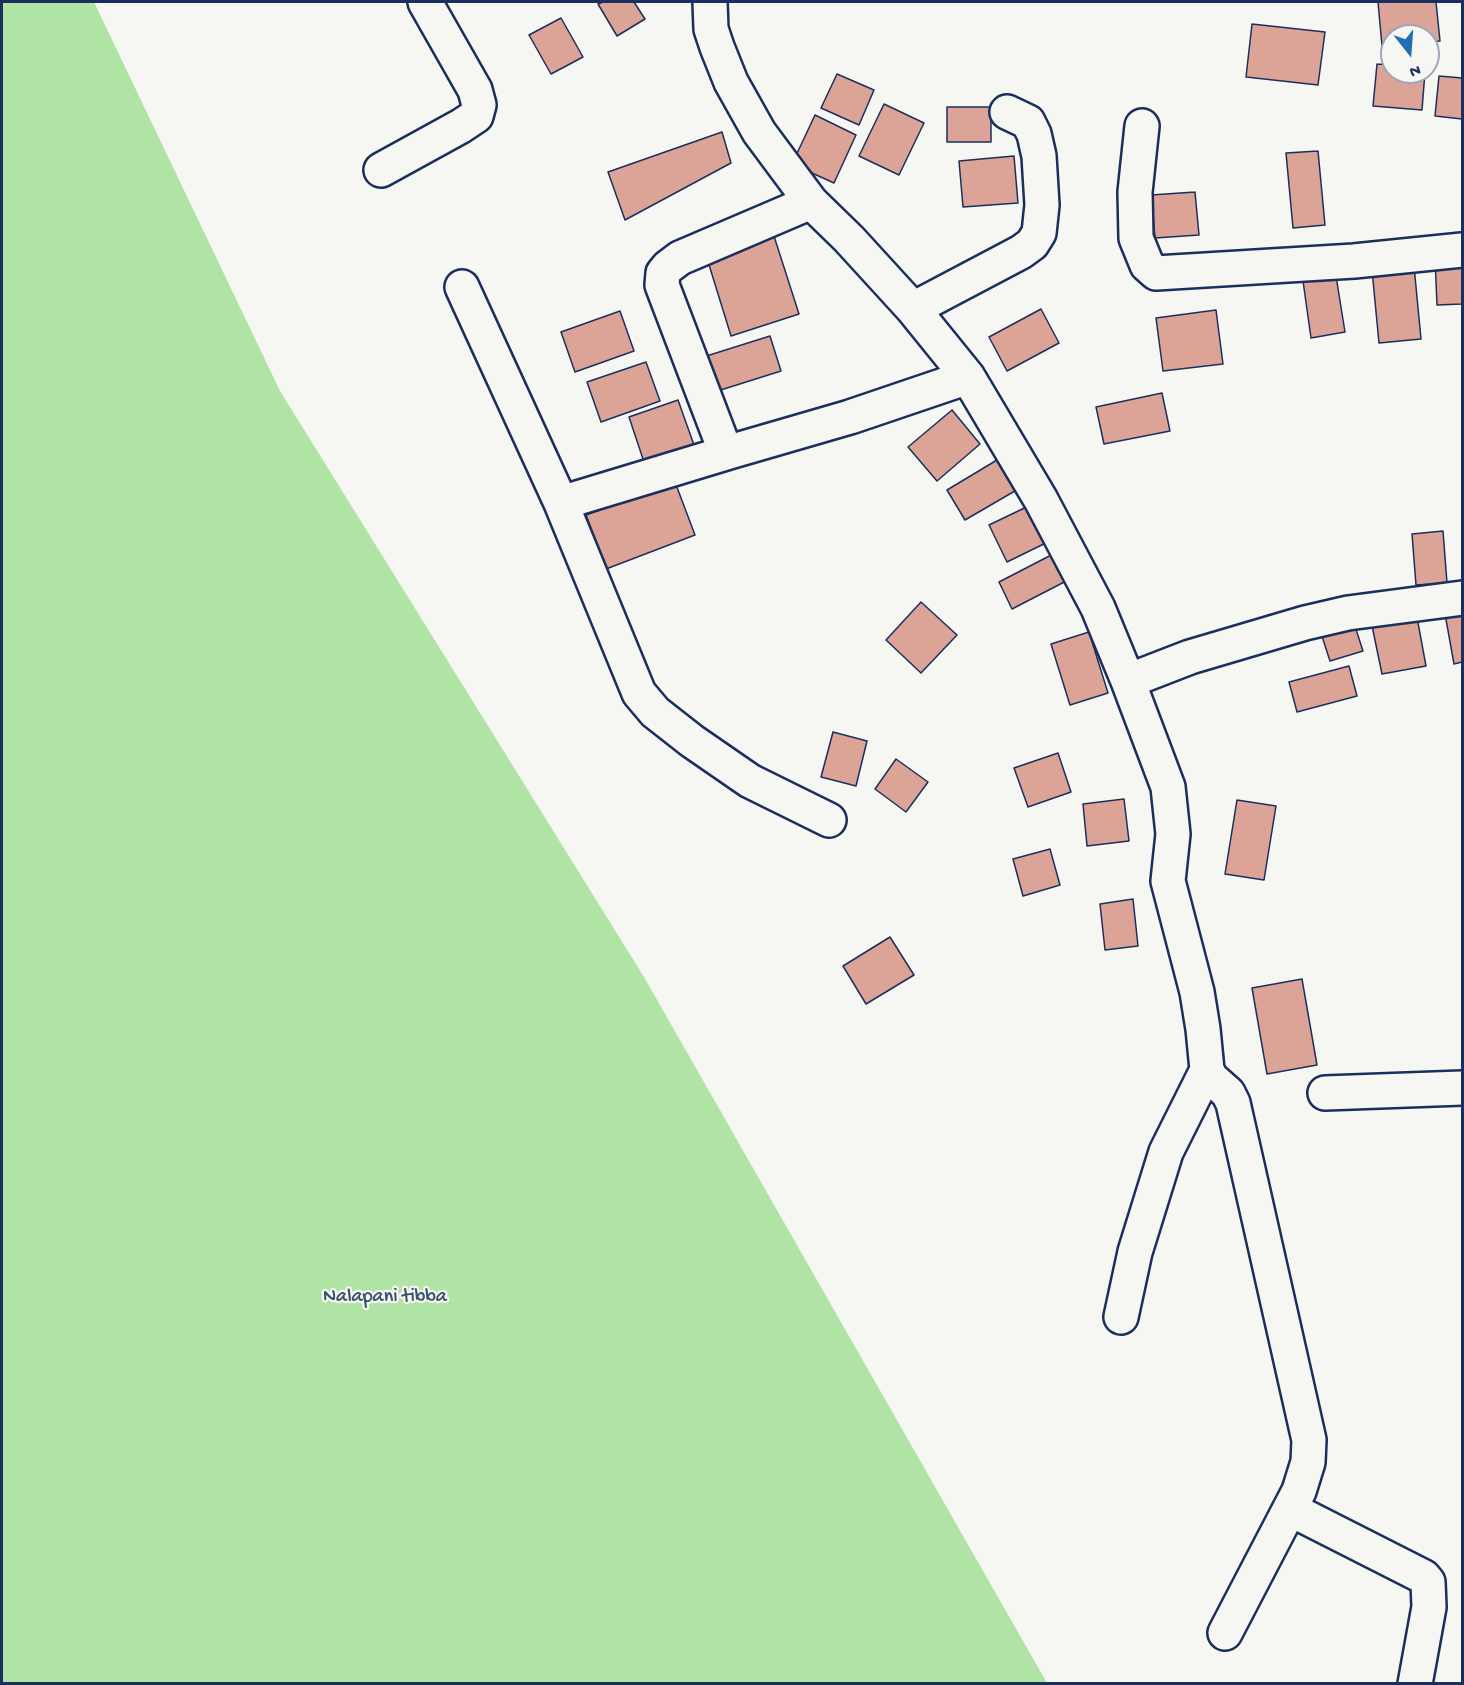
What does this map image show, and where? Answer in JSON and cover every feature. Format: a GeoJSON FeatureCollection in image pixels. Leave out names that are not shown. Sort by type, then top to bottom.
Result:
{"type":"FeatureCollection","features":[{"type":"Feature","properties":{"kind":"street"},"geometry":{"type":"LineString","coordinates":[[381,170],[461,126],[476,116],[479,105],[475,90],[425,2]]}},
{"type":"Feature","properties":{"kind":"street"},"geometry":{"type":"LineString","coordinates":[[710,2],[711,29],[731,82],[759,132],[811,202],[849,239],[913,309],[968,377],[1041,500],[1098,608],[1168,787],[1173,834],[1168,881],[1197,992],[1207,1070],[1211,1078],[1228,1093],[1233,1102],[1309,1440],[1308,1462],[1299,1491],[1225,1632]]}},
{"type":"Feature","properties":{"kind":"street"},"geometry":{"type":"LineString","coordinates":[[913,309],[1021,252],[1032,244],[1039,233],[1042,205],[1039,156],[1034,134],[1028,122],[1007,112]]}},
{"type":"Feature","properties":{"kind":"street"},"geometry":{"type":"LineString","coordinates":[[1142,126],[1135,192],[1136,238],[1147,266],[1156,273],[1354,261],[1462,250]]}},
{"type":"Feature","properties":{"kind":"street"},"geometry":{"type":"LineString","coordinates":[[726,453],[662,285],[663,273],[680,258],[811,202]]}},
{"type":"Feature","properties":{"kind":"street"},"geometry":{"type":"LineString","coordinates":[[462,287],[561,503],[639,693],[655,712],[692,741],[750,780],[829,820]]}},
{"type":"Feature","properties":{"kind":"street"},"geometry":{"type":"LineString","coordinates":[[561,503],[850,417],[968,377]]}},
{"type":"Feature","properties":{"kind":"street"},"geometry":{"type":"LineString","coordinates":[[1128,681],[1190,657],[1305,623],[1348,613],[1462,598]]}},
{"type":"Feature","properties":{"kind":"street"},"geometry":{"type":"LineString","coordinates":[[1121,1317],[1135,1252],[1166,1152],[1207,1070]]}},
{"type":"Feature","properties":{"kind":"street"},"geometry":{"type":"LineString","coordinates":[[1325,1093],[1462,1088]]}},
{"type":"Feature","properties":{"kind":"street"},"geometry":{"type":"LineString","coordinates":[[1290,1509],[1418,1574],[1428,1582],[1429,1606],[1415,1683]]}},
{"type":"Feature","properties":{"kind":"green space","name":"Nalapani tibba"},"geometry":{"type":"Polygon","coordinates":[[[2,2],[94,2],[280,391],[644,977],[1047,1683],[2,1683],[2,2]]]}},
{"type":"Feature","properties":{"kind":"building"},"geometry":{"type":"Polygon","coordinates":[[[634,2],[645,19],[617,36],[598,4],[634,2]]]}},
{"type":"Feature","properties":{"kind":"building"},"geometry":{"type":"Polygon","coordinates":[[[1378,2],[1436,2],[1438,24],[1380,24],[1378,2]]]}},
{"type":"Feature","properties":{"kind":"building"},"geometry":{"type":"Polygon","coordinates":[[[561,18],[583,57],[551,74],[529,35],[561,18]]]}},
{"type":"Feature","properties":{"kind":"building"},"geometry":{"type":"Polygon","coordinates":[[[1252,24],[1325,32],[1318,85],[1246,77],[1252,24]]]}},
{"type":"Feature","properties":{"kind":"building"},"geometry":{"type":"Polygon","coordinates":[[[1377,64],[1380,64],[1380,84],[1424,84],[1422,110],[1373,106],[1377,64]]]}},
{"type":"Feature","properties":{"kind":"building"},"geometry":{"type":"Polygon","coordinates":[[[837,74],[874,90],[859,125],[821,108],[837,74]]]}},
{"type":"Feature","properties":{"kind":"building"},"geometry":{"type":"Polygon","coordinates":[[[1440,76],[1462,78],[1462,119],[1435,116],[1440,76]]]}},
{"type":"Feature","properties":{"kind":"building"},"geometry":{"type":"Polygon","coordinates":[[[884,104],[924,123],[899,175],[859,156],[884,104]]]}},
{"type":"Feature","properties":{"kind":"building"},"geometry":{"type":"Polygon","coordinates":[[[947,107],[991,107],[991,142],[947,142],[947,107]]]}},
{"type":"Feature","properties":{"kind":"building"},"geometry":{"type":"Polygon","coordinates":[[[815,115],[856,135],[834,183],[792,164],[815,115]]]}},
{"type":"Feature","properties":{"kind":"building"},"geometry":{"type":"Polygon","coordinates":[[[722,132],[731,163],[625,220],[608,172],[722,132]]]}},
{"type":"Feature","properties":{"kind":"building"},"geometry":{"type":"Polygon","coordinates":[[[1318,151],[1325,225],[1293,228],[1286,153],[1318,151]]]}},
{"type":"Feature","properties":{"kind":"building"},"geometry":{"type":"Polygon","coordinates":[[[1014,156],[1018,203],[963,207],[959,161],[1014,156]]]}},
{"type":"Feature","properties":{"kind":"building"},"geometry":{"type":"Polygon","coordinates":[[[1195,192],[1199,235],[1155,238],[1151,195],[1195,192]]]}},
{"type":"Feature","properties":{"kind":"building"},"geometry":{"type":"Polygon","coordinates":[[[773,233],[799,314],[731,336],[706,255],[773,233]]]}},
{"type":"Feature","properties":{"kind":"building"},"geometry":{"type":"Polygon","coordinates":[[[1462,257],[1462,304],[1437,305],[1435,258],[1462,257]]]}},
{"type":"Feature","properties":{"kind":"building"},"geometry":{"type":"Polygon","coordinates":[[[1414,266],[1421,339],[1379,343],[1372,270],[1414,266]]]}},
{"type":"Feature","properties":{"kind":"building"},"geometry":{"type":"Polygon","coordinates":[[[1336,276],[1345,332],[1311,338],[1303,281],[1336,276]]]}},
{"type":"Feature","properties":{"kind":"building"},"geometry":{"type":"Polygon","coordinates":[[[1041,309],[1059,343],[1007,371],[989,337],[1041,309]]]}},
{"type":"Feature","properties":{"kind":"building"},"geometry":{"type":"Polygon","coordinates":[[[1216,310],[1223,364],[1163,371],[1156,318],[1216,310]]]}},
{"type":"Feature","properties":{"kind":"building"},"geometry":{"type":"Polygon","coordinates":[[[620,311],[634,351],[575,372],[561,332],[620,311]]]}},
{"type":"Feature","properties":{"kind":"building"},"geometry":{"type":"Polygon","coordinates":[[[770,336],[781,371],[708,394],[697,359],[770,336]]]}},
{"type":"Feature","properties":{"kind":"building"},"geometry":{"type":"Polygon","coordinates":[[[646,362],[660,401],[601,422],[587,382],[646,362]]]}},
{"type":"Feature","properties":{"kind":"building"},"geometry":{"type":"Polygon","coordinates":[[[1162,393],[1170,431],[1104,444],[1096,407],[1162,393]]]}},
{"type":"Feature","properties":{"kind":"building"},"geometry":{"type":"Polygon","coordinates":[[[678,400],[694,445],[644,462],[629,417],[678,400]]]}},
{"type":"Feature","properties":{"kind":"building"},"geometry":{"type":"Polygon","coordinates":[[[952,410],[980,444],[937,481],[908,447],[952,410]]]}},
{"type":"Feature","properties":{"kind":"building"},"geometry":{"type":"Polygon","coordinates":[[[1002,457],[1020,488],[965,520],[947,490],[1002,457]]]}},
{"type":"Feature","properties":{"kind":"building"},"geometry":{"type":"Polygon","coordinates":[[[675,482],[695,535],[606,569],[586,515],[675,482]]]}},
{"type":"Feature","properties":{"kind":"building"},"geometry":{"type":"Polygon","coordinates":[[[1039,501],[1056,538],[1007,562],[989,525],[1039,501]]]}},
{"type":"Feature","properties":{"kind":"building"},"geometry":{"type":"Polygon","coordinates":[[[1443,531],[1447,583],[1416,585],[1412,534],[1443,531]]]}},
{"type":"Feature","properties":{"kind":"building"},"geometry":{"type":"Polygon","coordinates":[[[1059,551],[1072,578],[1012,609],[999,582],[1059,551]]]}},
{"type":"Feature","properties":{"kind":"building"},"geometry":{"type":"Polygon","coordinates":[[[921,602],[957,635],[921,673],[886,640],[921,602]]]}},
{"type":"Feature","properties":{"kind":"building"},"geometry":{"type":"Polygon","coordinates":[[[1462,611],[1462,662],[1454,664],[1445,614],[1462,611]]]}},
{"type":"Feature","properties":{"kind":"building"},"geometry":{"type":"Polygon","coordinates":[[[1416,612],[1426,666],[1382,674],[1371,621],[1416,612]]]}},
{"type":"Feature","properties":{"kind":"building"},"geometry":{"type":"Polygon","coordinates":[[[1351,614],[1363,651],[1330,661],[1318,624],[1351,614]]]}},
{"type":"Feature","properties":{"kind":"building"},"geometry":{"type":"Polygon","coordinates":[[[1089,632],[1108,693],[1070,705],[1051,644],[1089,632]]]}},
{"type":"Feature","properties":{"kind":"building"},"geometry":{"type":"Polygon","coordinates":[[[1349,666],[1357,696],[1297,712],[1289,682],[1349,666]]]}},
{"type":"Feature","properties":{"kind":"building"},"geometry":{"type":"Polygon","coordinates":[[[833,732],[867,741],[856,786],[821,777],[833,732]]]}},
{"type":"Feature","properties":{"kind":"building"},"geometry":{"type":"Polygon","coordinates":[[[1058,753],[1071,792],[1028,807],[1014,768],[1058,753]]]}},
{"type":"Feature","properties":{"kind":"building"},"geometry":{"type":"Polygon","coordinates":[[[896,759],[928,782],[906,812],[875,789],[896,759]]]}},
{"type":"Feature","properties":{"kind":"building"},"geometry":{"type":"Polygon","coordinates":[[[1124,799],[1129,841],[1087,846],[1083,804],[1124,799]]]}},
{"type":"Feature","properties":{"kind":"building"},"geometry":{"type":"Polygon","coordinates":[[[1237,800],[1276,806],[1264,880],[1225,874],[1237,800]]]}},
{"type":"Feature","properties":{"kind":"building"},"geometry":{"type":"Polygon","coordinates":[[[1050,849],[1060,885],[1023,896],[1013,859],[1050,849]]]}},
{"type":"Feature","properties":{"kind":"building"},"geometry":{"type":"Polygon","coordinates":[[[1133,899],[1138,946],[1105,950],[1100,904],[1133,899]]]}},
{"type":"Feature","properties":{"kind":"building"},"geometry":{"type":"Polygon","coordinates":[[[890,937],[914,975],[866,1004],[843,966],[890,937]]]}},
{"type":"Feature","properties":{"kind":"building"},"geometry":{"type":"Polygon","coordinates":[[[1302,979],[1317,1065],[1267,1074],[1252,988],[1302,979]]]}}]}
